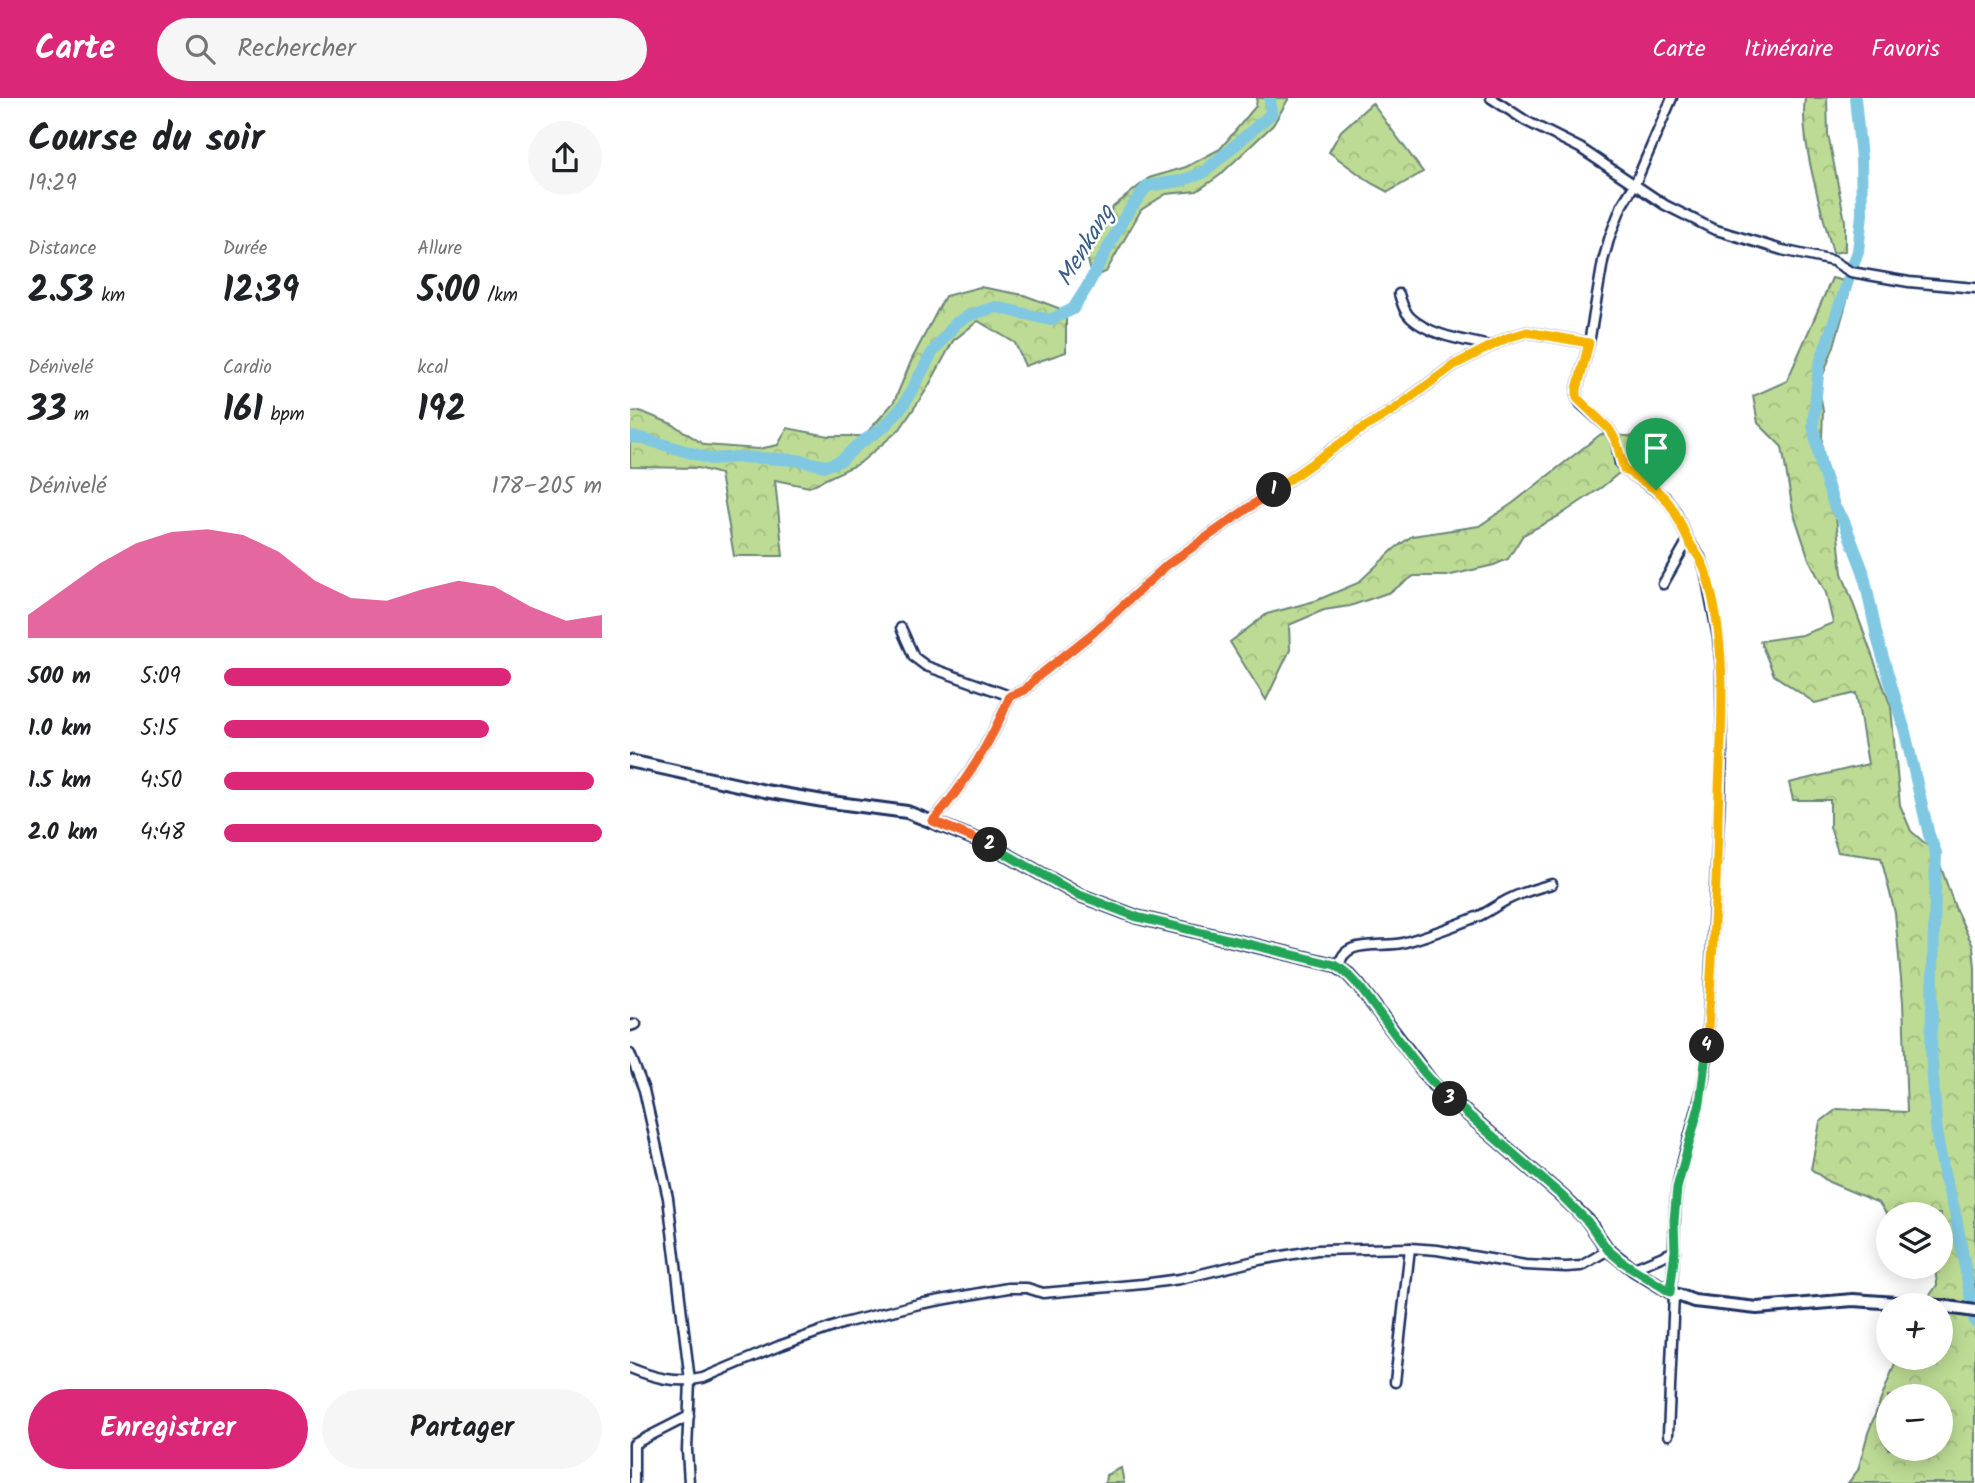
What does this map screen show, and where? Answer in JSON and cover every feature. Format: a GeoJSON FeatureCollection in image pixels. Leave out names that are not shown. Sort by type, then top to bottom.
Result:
{"type":"FeatureCollection","features":[{"type":"Feature","properties":{"kind":"street"},"geometry":{"type":"LineString","coordinates":[[1491,98],[1527,121],[1580,148],[1675,211],[1713,229],[1782,250],[1833,261],[1852,272],[1909,282],[1975,288]]}},
{"type":"Feature","properties":{"kind":"street"},"geometry":{"type":"LineString","coordinates":[[1668,1434],[1677,1188],[1704,1081],[1714,953],[1722,756],[1721,666],[1718,637],[1700,557],[1665,497],[1624,469],[1616,441],[1609,429],[1577,398],[1577,389],[1610,236],[1672,98]]}},
{"type":"Feature","properties":{"kind":"street"},"geometry":{"type":"LineString","coordinates":[[1399,294],[1404,310],[1412,319],[1433,330],[1490,346]]}},
{"type":"Feature","properties":{"kind":"street"},"geometry":{"type":"LineString","coordinates":[[901,628],[914,657],[926,666],[1010,696],[1025,690],[1036,678],[1093,633],[1167,565],[1357,432],[1395,409],[1454,365],[1507,338],[1527,332],[1589,343]]}},
{"type":"Feature","properties":{"kind":"street"},"geometry":{"type":"LineString","coordinates":[[1663,584],[1688,540]]}},
{"type":"Feature","properties":{"kind":"street"},"geometry":{"type":"LineString","coordinates":[[933,821],[963,786],[985,750],[1010,696]]}},
{"type":"Feature","properties":{"kind":"street"},"geometry":{"type":"LineString","coordinates":[[630,761],[788,795],[899,810],[988,844],[1065,888],[1105,906],[1201,933],[1315,958],[1340,968],[1359,986],[1433,1083],[1562,1196],[1588,1222],[1608,1250],[1621,1261],[1632,1269],[1675,1251]]}},
{"type":"Feature","properties":{"kind":"street"},"geometry":{"type":"LineString","coordinates":[[1340,968],[1341,959],[1351,949],[1366,945],[1394,945],[1415,939],[1479,916],[1509,899],[1552,884]]}},
{"type":"Feature","properties":{"kind":"street"},"geometry":{"type":"LineString","coordinates":[[630,1054],[644,1090],[668,1198],[690,1381],[688,1483]]}},
{"type":"Feature","properties":{"kind":"street"},"geometry":{"type":"LineString","coordinates":[[630,1368],[665,1380],[690,1381],[844,1323],[919,1304],[1018,1287],[1044,1293],[1180,1279],[1297,1253],[1410,1248],[1445,1251],[1525,1265],[1566,1267],[1581,1266],[1608,1250]]}},
{"type":"Feature","properties":{"kind":"street"},"geometry":{"type":"LineString","coordinates":[[1395,1382],[1410,1248]]}},
{"type":"Feature","properties":{"kind":"street"},"geometry":{"type":"LineString","coordinates":[[1621,1261],[1672,1293],[1714,1304],[1757,1308],[1853,1300],[1876,1302]]}},
{"type":"Feature","properties":{"kind":"street"},"geometry":{"type":"LineString","coordinates":[[1953,1308],[1975,1311]]}},
{"type":"Feature","properties":{"kind":"street"},"geometry":{"type":"LineString","coordinates":[[634,1483],[634,1444],[689,1416]]}},
{"type":"Feature","properties":{"kind":"green space"},"geometry":{"type":"Polygon","coordinates":[[[1257,98],[1289,98],[1273,125],[1219,176],[1197,191],[1166,194],[1141,210],[1106,272],[1092,277],[1087,256],[1113,207],[1149,178],[1186,167],[1220,149],[1256,106],[1257,98]]]}},
{"type":"Feature","properties":{"kind":"green space"},"geometry":{"type":"Polygon","coordinates":[[[1805,98],[1827,98],[1828,134],[1845,221],[1845,251],[1833,253],[1818,197],[1805,134],[1805,98]]]}},
{"type":"Feature","properties":{"kind":"green space"},"geometry":{"type":"Polygon","coordinates":[[[1372,103],[1423,172],[1388,192],[1329,152],[1341,131],[1372,103]]]}},
{"type":"Feature","properties":{"kind":"green space"},"geometry":{"type":"Polygon","coordinates":[[[1832,278],[1852,283],[1819,386],[1823,411],[1821,466],[1835,508],[1842,573],[1891,707],[1900,805],[1911,831],[1936,853],[1956,910],[1973,946],[1975,1483],[1848,1483],[1858,1470],[1876,1412],[1876,1461],[1953,1461],[1953,1384],[1887,1384],[1892,1370],[1953,1370],[1953,1293],[1931,1293],[1937,1285],[1936,1279],[1953,1279],[1953,1202],[1877,1202],[1829,1182],[1811,1169],[1820,1122],[1837,1109],[1907,1112],[1903,1002],[1895,913],[1881,858],[1838,852],[1830,827],[1830,800],[1793,800],[1789,783],[1868,764],[1856,693],[1815,703],[1774,675],[1760,641],[1802,635],[1833,623],[1826,593],[1809,559],[1793,511],[1782,447],[1758,423],[1753,396],[1787,381],[1832,278]]]}},
{"type":"Feature","properties":{"kind":"green space"},"geometry":{"type":"Polygon","coordinates":[[[980,287],[1024,295],[1066,311],[1066,352],[1025,366],[1015,343],[978,321],[953,341],[927,389],[900,429],[860,463],[809,487],[775,480],[783,556],[734,556],[720,474],[698,468],[630,467],[630,412],[640,411],[672,424],[705,445],[758,449],[778,445],[787,428],[829,436],[864,436],[894,402],[912,359],[945,296],[980,287]]]}},
{"type":"Feature","properties":{"kind":"green space"},"geometry":{"type":"Polygon","coordinates":[[[1601,434],[1652,438],[1636,459],[1602,487],[1559,516],[1523,535],[1508,559],[1447,576],[1414,576],[1390,592],[1350,606],[1324,610],[1289,625],[1290,650],[1266,700],[1230,642],[1267,614],[1315,601],[1358,583],[1412,536],[1479,526],[1513,503],[1601,434]]]}},
{"type":"Feature","properties":{"kind":"green space"},"geometry":{"type":"Polygon","coordinates":[[[1121,1468],[1124,1483],[1105,1483],[1106,1475],[1121,1468]]]}},
{"type":"Feature","properties":{"kind":"waterway","name":"Menkang"},"geometry":{"type":"LineString","coordinates":[[630,437],[642,438],[711,459],[740,457],[797,460],[826,466],[842,460],[856,446],[884,427],[903,406],[932,353],[956,323],[970,315],[996,307],[1050,320],[1073,309],[1124,218],[1147,186],[1180,181],[1203,173],[1271,114],[1270,98]]}},
{"type":"Feature","properties":{"kind":"waterway"},"geometry":{"type":"LineString","coordinates":[[1855,98],[1861,158],[1862,214],[1858,251],[1819,366],[1813,425],[1821,466],[1835,508],[1843,519],[1863,571],[1878,641],[1904,728],[1929,835],[1936,853],[1931,1049],[1937,1137],[1955,1212],[1975,1322]]}},
{"type":"Feature","properties":{"kind":"route"},"geometry":{"type":"LineString","coordinates":[[1527,332],[1589,343],[1577,398],[1609,429],[1616,441],[1620,463],[1624,469],[1656,490],[1675,511],[1705,570],[1718,637],[1722,696],[1719,855],[1704,1081],[1677,1188],[1675,1251],[1670,1292],[1608,1250],[1588,1222],[1533,1168],[1433,1083],[1359,986],[1340,968],[1315,958],[1201,933],[1105,906],[1077,894],[988,844],[933,821],[963,786],[985,750],[1010,696],[1025,690],[1028,684],[1093,633],[1167,565],[1472,354],[1527,332]]}}]}
